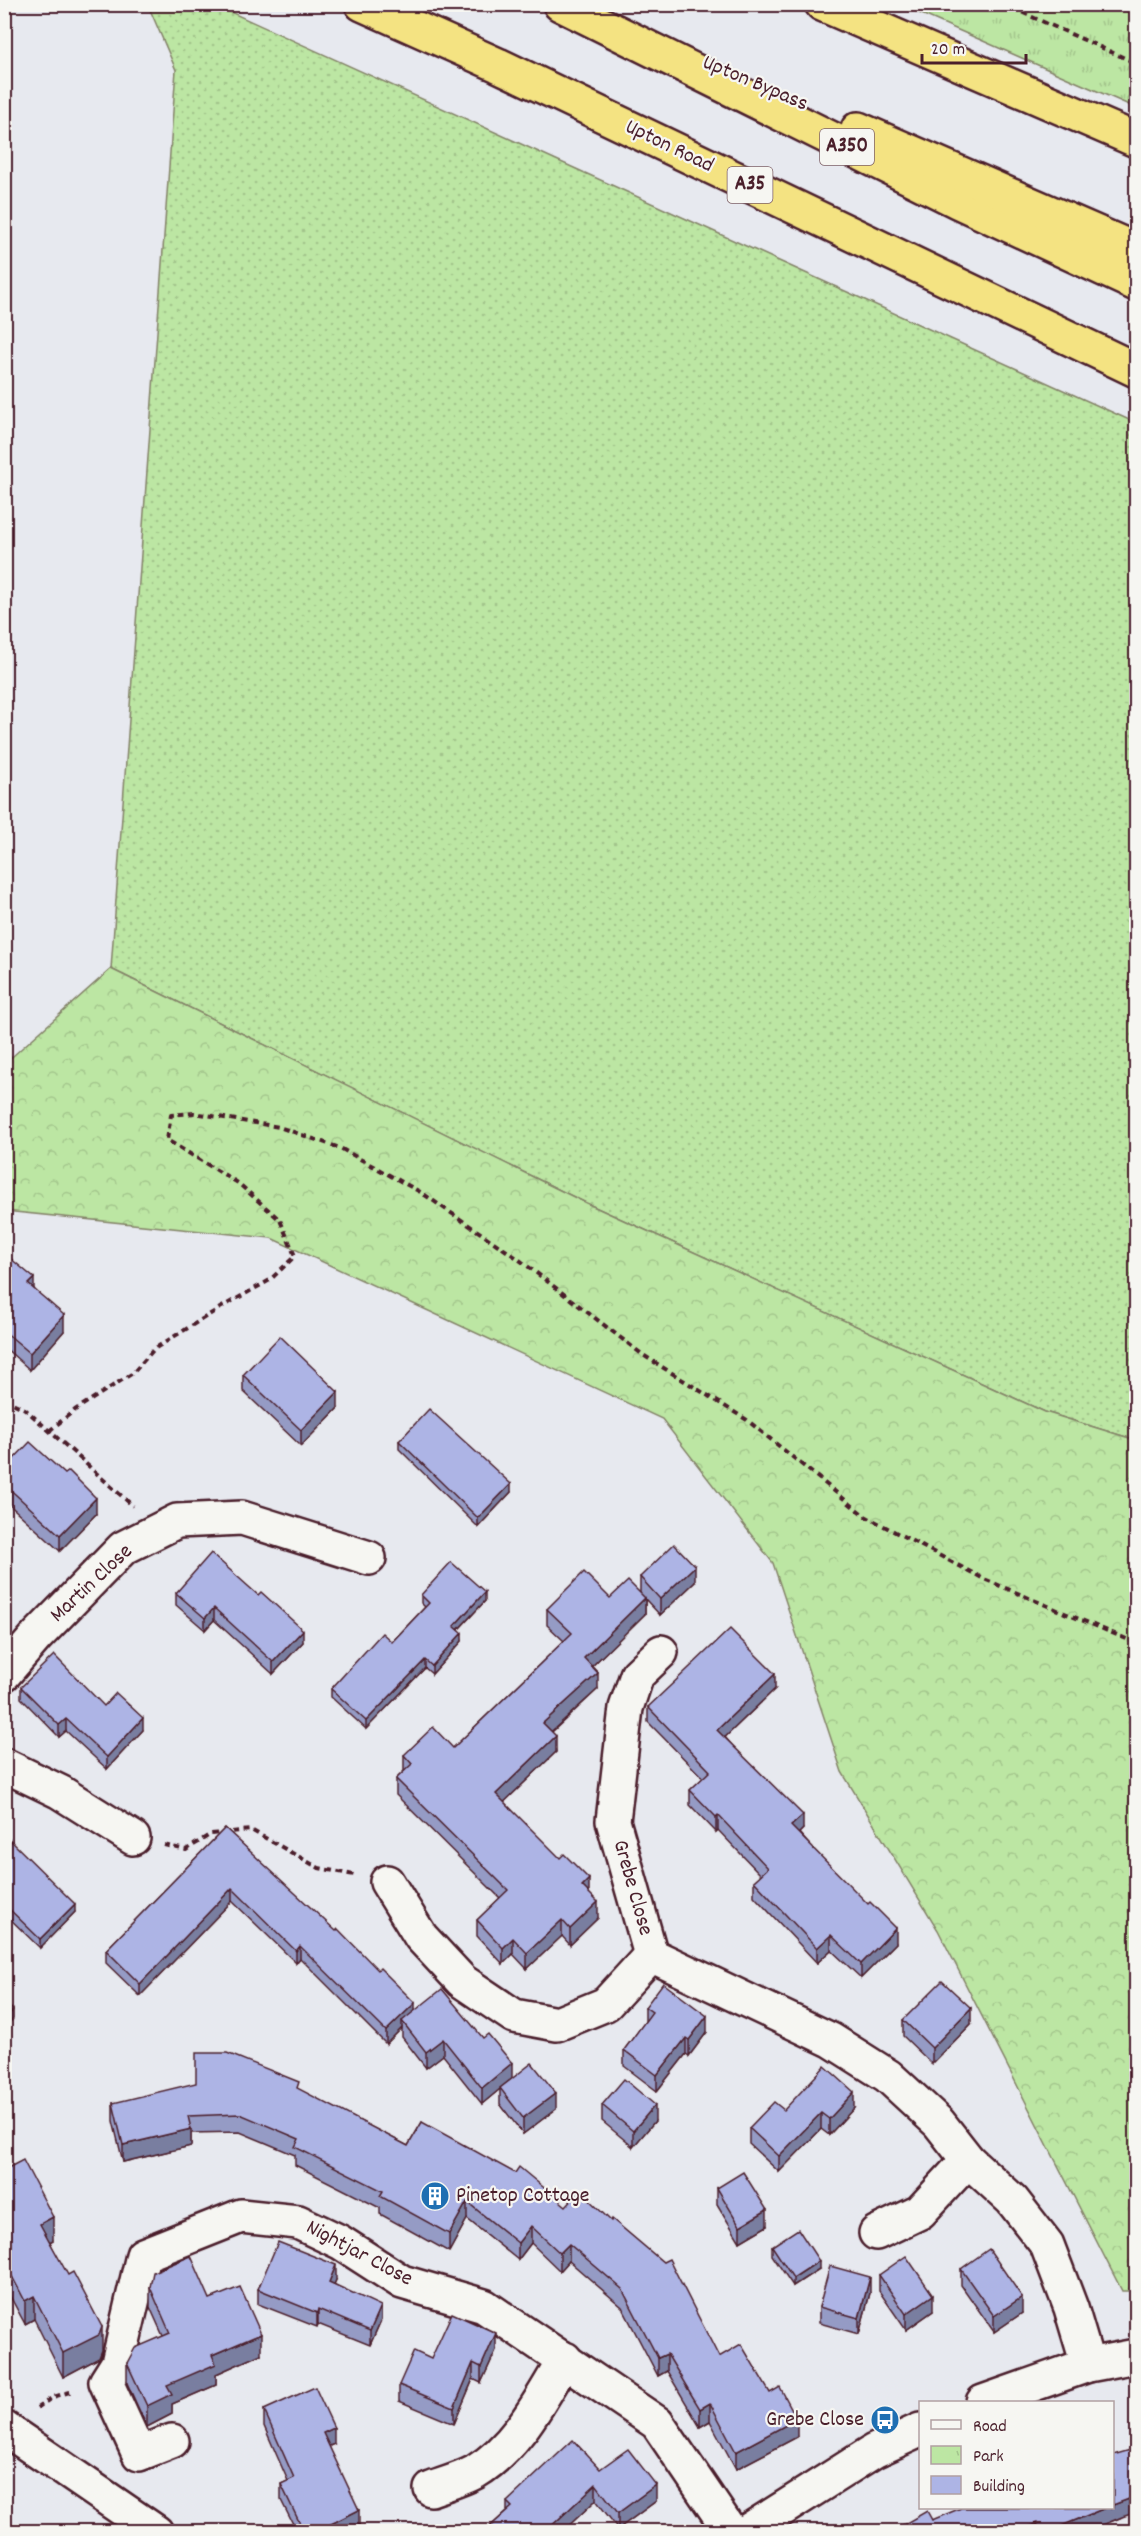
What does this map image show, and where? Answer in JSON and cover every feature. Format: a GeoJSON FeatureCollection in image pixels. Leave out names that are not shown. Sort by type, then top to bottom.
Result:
{"type":"FeatureCollection","features":[{"type":"Feature","properties":{"kind":"highway","name":"Upton Road"},"geometry":{"type":"LineString","coordinates":[[362,4],[498,65],[1137,370]]}},
{"type":"Feature","properties":{"kind":"highway","name":"A350"},"geometry":{"type":"LineString","coordinates":[[560,4],[957,201],[1137,284]]}},
{"type":"Feature","properties":{"kind":"highway","name":"Upton Bypass"},"geometry":{"type":"LineString","coordinates":[[572,4],[1137,250]]}},
{"type":"Feature","properties":{"kind":"highway"},"geometry":{"type":"LineString","coordinates":[[822,4],[1137,140]]}},
{"type":"Feature","properties":{"kind":"street","name":"Martin Close"},"geometry":{"type":"LineString","coordinates":[[4,1674],[36,1637],[123,1548],[177,1521],[242,1518],[369,1558]]}},
{"type":"Feature","properties":{"kind":"street","name":"Grebe Close"},"geometry":{"type":"LineString","coordinates":[[661,1652],[637,1676],[626,1708],[613,1821],[651,1955],[831,2040],[888,2076],[939,2123],[968,2160],[1012,2200],[1047,2245],[1071,2308],[1088,2365]]}},
{"type":"Feature","properties":{"kind":"street"},"geometry":{"type":"LineString","coordinates":[[4,1765],[60,1792],[133,1838]]}},
{"type":"Feature","properties":{"kind":"street","name":"Grebe Close"},"geometry":{"type":"LineString","coordinates":[[387,1882],[421,1937],[462,1981],[514,2016],[557,2024],[606,2004],[651,1955]]}},
{"type":"Feature","properties":{"kind":"street"},"geometry":{"type":"LineString","coordinates":[[876,2233],[920,2212],[968,2160]]}},
{"type":"Feature","properties":{"kind":"street","name":"Nightjar Close"},"geometry":{"type":"LineString","coordinates":[[106,2382],[118,2363],[143,2255],[241,2216],[298,2222],[340,2242],[402,2282],[484,2306],[657,2423],[731,2532]]}},
{"type":"Feature","properties":{"kind":"street"},"geometry":{"type":"LineString","coordinates":[[989,2401],[1088,2365],[1137,2356]]}},
{"type":"Feature","properties":{"kind":"street"},"geometry":{"type":"LineString","coordinates":[[431,2489],[475,2472],[503,2450],[528,2421],[565,2359]]}},
{"type":"Feature","properties":{"kind":"street"},"geometry":{"type":"LineString","coordinates":[[106,2382],[139,2454],[172,2441]]}},
{"type":"Feature","properties":{"kind":"street"},"geometry":{"type":"LineString","coordinates":[[5,2428],[156,2532]]}},
{"type":"Feature","properties":{"kind":"street"},"geometry":{"type":"LineString","coordinates":[[746,2532],[874,2451],[919,2431]]}},
{"type":"Feature","properties":{"kind":"path"},"geometry":{"type":"LineString","coordinates":[[1003,4],[1137,63]]}},
{"type":"Feature","properties":{"kind":"path"},"geometry":{"type":"LineString","coordinates":[[49,1431],[75,1410],[133,1373],[154,1349],[270,1280],[295,1256],[280,1220],[238,1182],[167,1140],[171,1115],[194,1113],[279,1127],[340,1148],[422,1193],[517,1258],[643,1355],[747,1420],[865,1516],[984,1579],[1137,1643]]}},
{"type":"Feature","properties":{"kind":"path"},"geometry":{"type":"LineString","coordinates":[[4,1399],[25,1409],[141,1514],[151,1534]]}},
{"type":"Feature","properties":{"kind":"path"},"geometry":{"type":"LineString","coordinates":[[133,1838],[186,1850],[211,1834],[252,1830],[319,1868],[387,1882]]}},
{"type":"Feature","properties":{"kind":"path"},"geometry":{"type":"LineString","coordinates":[[5,2428],[54,2397],[106,2382]]}},
{"type":"Feature","properties":{"kind":"green space"},"geometry":{"type":"Polygon","coordinates":[[[148,5],[215,5],[1136,423],[1136,1440],[1045,1412],[586,1203],[111,969],[176,70],[148,5]]]}},
{"type":"Feature","properties":{"kind":"green space"},"geometry":{"type":"Polygon","coordinates":[[[901,5],[1136,5],[1136,108],[901,5]]]}},
{"type":"Feature","properties":{"kind":"green space"},"geometry":{"type":"Polygon","coordinates":[[[111,969],[586,1203],[1045,1412],[1136,1440],[1136,2291],[1122,2291],[938,1930],[842,1772],[773,1563],[662,1419],[271,1238],[5,1211],[5,1063],[111,969]]]}},
{"type":"Feature","properties":{"kind":"building"},"geometry":{"type":"Polygon","coordinates":[[[4,1253],[34,1278],[28,1284],[64,1315],[30,1353],[4,1331],[4,1253]]]}},
{"type":"Feature","properties":{"kind":"building"},"geometry":{"type":"Polygon","coordinates":[[[280,1336],[338,1392],[301,1430],[243,1375],[280,1336]]]}},
{"type":"Feature","properties":{"kind":"building"},"geometry":{"type":"Polygon","coordinates":[[[429,1409],[511,1484],[478,1518],[399,1441],[429,1409]]]}},
{"type":"Feature","properties":{"kind":"building"},"geometry":{"type":"Polygon","coordinates":[[[30,1442],[65,1474],[69,1471],[96,1498],[60,1535],[4,1484],[4,1469],[30,1442]]]}},
{"type":"Feature","properties":{"kind":"building"},"geometry":{"type":"Polygon","coordinates":[[[674,1544],[695,1566],[660,1599],[640,1577],[674,1544]]]}},
{"type":"Feature","properties":{"kind":"building"},"geometry":{"type":"Polygon","coordinates":[[[211,1553],[258,1595],[261,1592],[303,1630],[273,1662],[214,1608],[205,1618],[176,1593],[211,1553]]]}},
{"type":"Feature","properties":{"kind":"building"},"geometry":{"type":"Polygon","coordinates":[[[451,1562],[485,1592],[454,1626],[462,1633],[432,1666],[425,1660],[366,1721],[331,1689],[382,1633],[392,1642],[429,1603],[421,1595],[451,1562]]]}},
{"type":"Feature","properties":{"kind":"building"},"geometry":{"type":"Polygon","coordinates":[[[584,1572],[610,1598],[628,1581],[645,1598],[584,1658],[598,1673],[543,1723],[556,1736],[496,1794],[560,1858],[564,1854],[589,1879],[582,1886],[598,1902],[570,1929],[562,1920],[527,1953],[513,1938],[503,1948],[477,1920],[508,1890],[396,1779],[412,1764],[404,1755],[433,1727],[453,1748],[572,1633],[547,1609],[584,1572]]]}},
{"type":"Feature","properties":{"kind":"building"},"geometry":{"type":"Polygon","coordinates":[[[730,1629],[775,1674],[717,1730],[803,1815],[791,1826],[868,1904],[870,1902],[896,1928],[861,1964],[831,1935],[817,1948],[754,1881],[768,1868],[718,1815],[716,1817],[690,1790],[710,1771],[648,1707],[730,1629]]]}},
{"type":"Feature","properties":{"kind":"building"},"geometry":{"type":"Polygon","coordinates":[[[54,1655],[104,1706],[116,1693],[143,1718],[107,1757],[66,1719],[59,1725],[21,1687],[54,1655]]]}},
{"type":"Feature","properties":{"kind":"building"},"geometry":{"type":"Polygon","coordinates":[[[225,1828],[336,1931],[338,1929],[378,1970],[380,1968],[415,2003],[386,2031],[300,1946],[296,1951],[232,1888],[140,1984],[106,1950],[225,1828]]]}},
{"type":"Feature","properties":{"kind":"building"},"geometry":{"type":"Polygon","coordinates":[[[4,1834],[75,1904],[40,1939],[4,1904],[4,1834]]]}},
{"type":"Feature","properties":{"kind":"building"},"geometry":{"type":"Polygon","coordinates":[[[942,1981],[971,2008],[932,2048],[903,2020],[942,1981]]]}},
{"type":"Feature","properties":{"kind":"building"},"geometry":{"type":"Polygon","coordinates":[[[663,1983],[707,2016],[657,2075],[624,2050],[652,2012],[645,2007],[663,1983]]]}},
{"type":"Feature","properties":{"kind":"building"},"geometry":{"type":"Polygon","coordinates":[[[442,1989],[483,2038],[488,2034],[512,2063],[482,2088],[443,2039],[426,2052],[402,2021],[442,1989]]]}},
{"type":"Feature","properties":{"kind":"building"},"geometry":{"type":"Polygon","coordinates":[[[4,2002],[13,2010],[4,2020],[4,2002]]]}},
{"type":"Feature","properties":{"kind":"building"},"geometry":{"type":"Polygon","coordinates":[[[196,2053],[227,2053],[299,2082],[297,2088],[408,2146],[422,2122],[515,2173],[519,2167],[566,2206],[580,2191],[611,2221],[612,2219],[663,2262],[669,2259],[719,2357],[741,2344],[770,2393],[780,2387],[797,2419],[736,2452],[710,2403],[700,2409],[667,2354],[658,2358],[622,2289],[569,2244],[560,2253],[531,2226],[518,2243],[467,2202],[449,2234],[380,2196],[383,2191],[295,2147],[299,2139],[240,2114],[188,2116],[191,2129],[123,2145],[113,2103],[196,2083],[196,2053]]]}},
{"type":"Feature","properties":{"kind":"building"},"geometry":{"type":"Polygon","coordinates":[[[532,2063],[556,2093],[523,2118],[500,2088],[532,2063]]]}},
{"type":"Feature","properties":{"kind":"building"},"geometry":{"type":"Polygon","coordinates":[[[825,2066],[854,2092],[829,2119],[821,2113],[779,2156],[749,2128],[774,2102],[784,2110],[825,2066]]]}},
{"type":"Feature","properties":{"kind":"building"},"geometry":{"type":"Polygon","coordinates":[[[624,2079],[655,2105],[633,2131],[602,2105],[624,2079]]]}},
{"type":"Feature","properties":{"kind":"building"},"geometry":{"type":"Polygon","coordinates":[[[23,2160],[53,2217],[40,2224],[68,2275],[73,2272],[102,2327],[99,2335],[63,2353],[34,2296],[25,2301],[4,2261],[4,2238],[11,2235],[4,2223],[4,2170],[23,2160]]]}},
{"type":"Feature","properties":{"kind":"building"},"geometry":{"type":"Polygon","coordinates":[[[743,2172],[767,2210],[740,2226],[717,2188],[743,2172]]]}},
{"type":"Feature","properties":{"kind":"building"},"geometry":{"type":"Polygon","coordinates":[[[798,2229],[819,2261],[793,2278],[772,2246],[798,2229]]]}},
{"type":"Feature","properties":{"kind":"building"},"geometry":{"type":"Polygon","coordinates":[[[278,2242],[336,2265],[329,2282],[381,2306],[370,2331],[318,2309],[317,2313],[258,2289],[278,2242]]]}},
{"type":"Feature","properties":{"kind":"building"},"geometry":{"type":"Polygon","coordinates":[[[989,2249],[1022,2297],[994,2316],[961,2269],[989,2249]]]}},
{"type":"Feature","properties":{"kind":"building"},"geometry":{"type":"Polygon","coordinates":[[[191,2256],[210,2299],[240,2287],[261,2334],[212,2355],[216,2364],[167,2385],[172,2394],[147,2406],[127,2363],[135,2348],[170,2333],[150,2287],[153,2272],[191,2256]]]}},
{"type":"Feature","properties":{"kind":"building"},"geometry":{"type":"Polygon","coordinates":[[[906,2256],[933,2295],[906,2314],[879,2275],[906,2256]]]}},
{"type":"Feature","properties":{"kind":"building"},"geometry":{"type":"Polygon","coordinates":[[[830,2266],[870,2277],[859,2318],[819,2307],[830,2266]]]}},
{"type":"Feature","properties":{"kind":"building"},"geometry":{"type":"Polygon","coordinates":[[[452,2313],[496,2333],[481,2367],[473,2363],[454,2408],[399,2385],[414,2351],[431,2359],[452,2313]]]}},
{"type":"Feature","properties":{"kind":"building"},"geometry":{"type":"Polygon","coordinates":[[[315,2387],[334,2428],[323,2433],[359,2510],[315,2532],[304,2532],[281,2484],[294,2478],[264,2410],[315,2387]]]}},
{"type":"Feature","properties":{"kind":"building"},"geometry":{"type":"Polygon","coordinates":[[[573,2440],[600,2469],[628,2449],[656,2485],[618,2513],[596,2484],[545,2532],[484,2532],[512,2507],[507,2502],[573,2440]]]}},
{"type":"Feature","properties":{"kind":"building"},"geometry":{"type":"Polygon","coordinates":[[[1137,2448],[1137,2496],[1114,2505],[1114,2455],[1137,2448]]]}},
{"type":"Feature","properties":{"kind":"building"},"geometry":{"type":"Polygon","coordinates":[[[959,2509],[1103,2509],[1047,2532],[1041,2532],[1037,2523],[1017,2532],[904,2532],[901,2526],[927,2511],[932,2520],[959,2509]]]}},
{"type":"Feature","properties":{"kind":"building"},"geometry":{"type":"Polygon","coordinates":[[[361,2527],[368,2532],[358,2532],[361,2527]]]}},
{"type":"Feature","properties":{"kind":"place","name":"Pinetop Cottage"},"geometry":{"type":"Point","coordinates":[435,2196]}},
{"type":"Feature","properties":{"kind":"place","name":"Grebe Close"},"geometry":{"type":"Point","coordinates":[885,2420]}}]}
